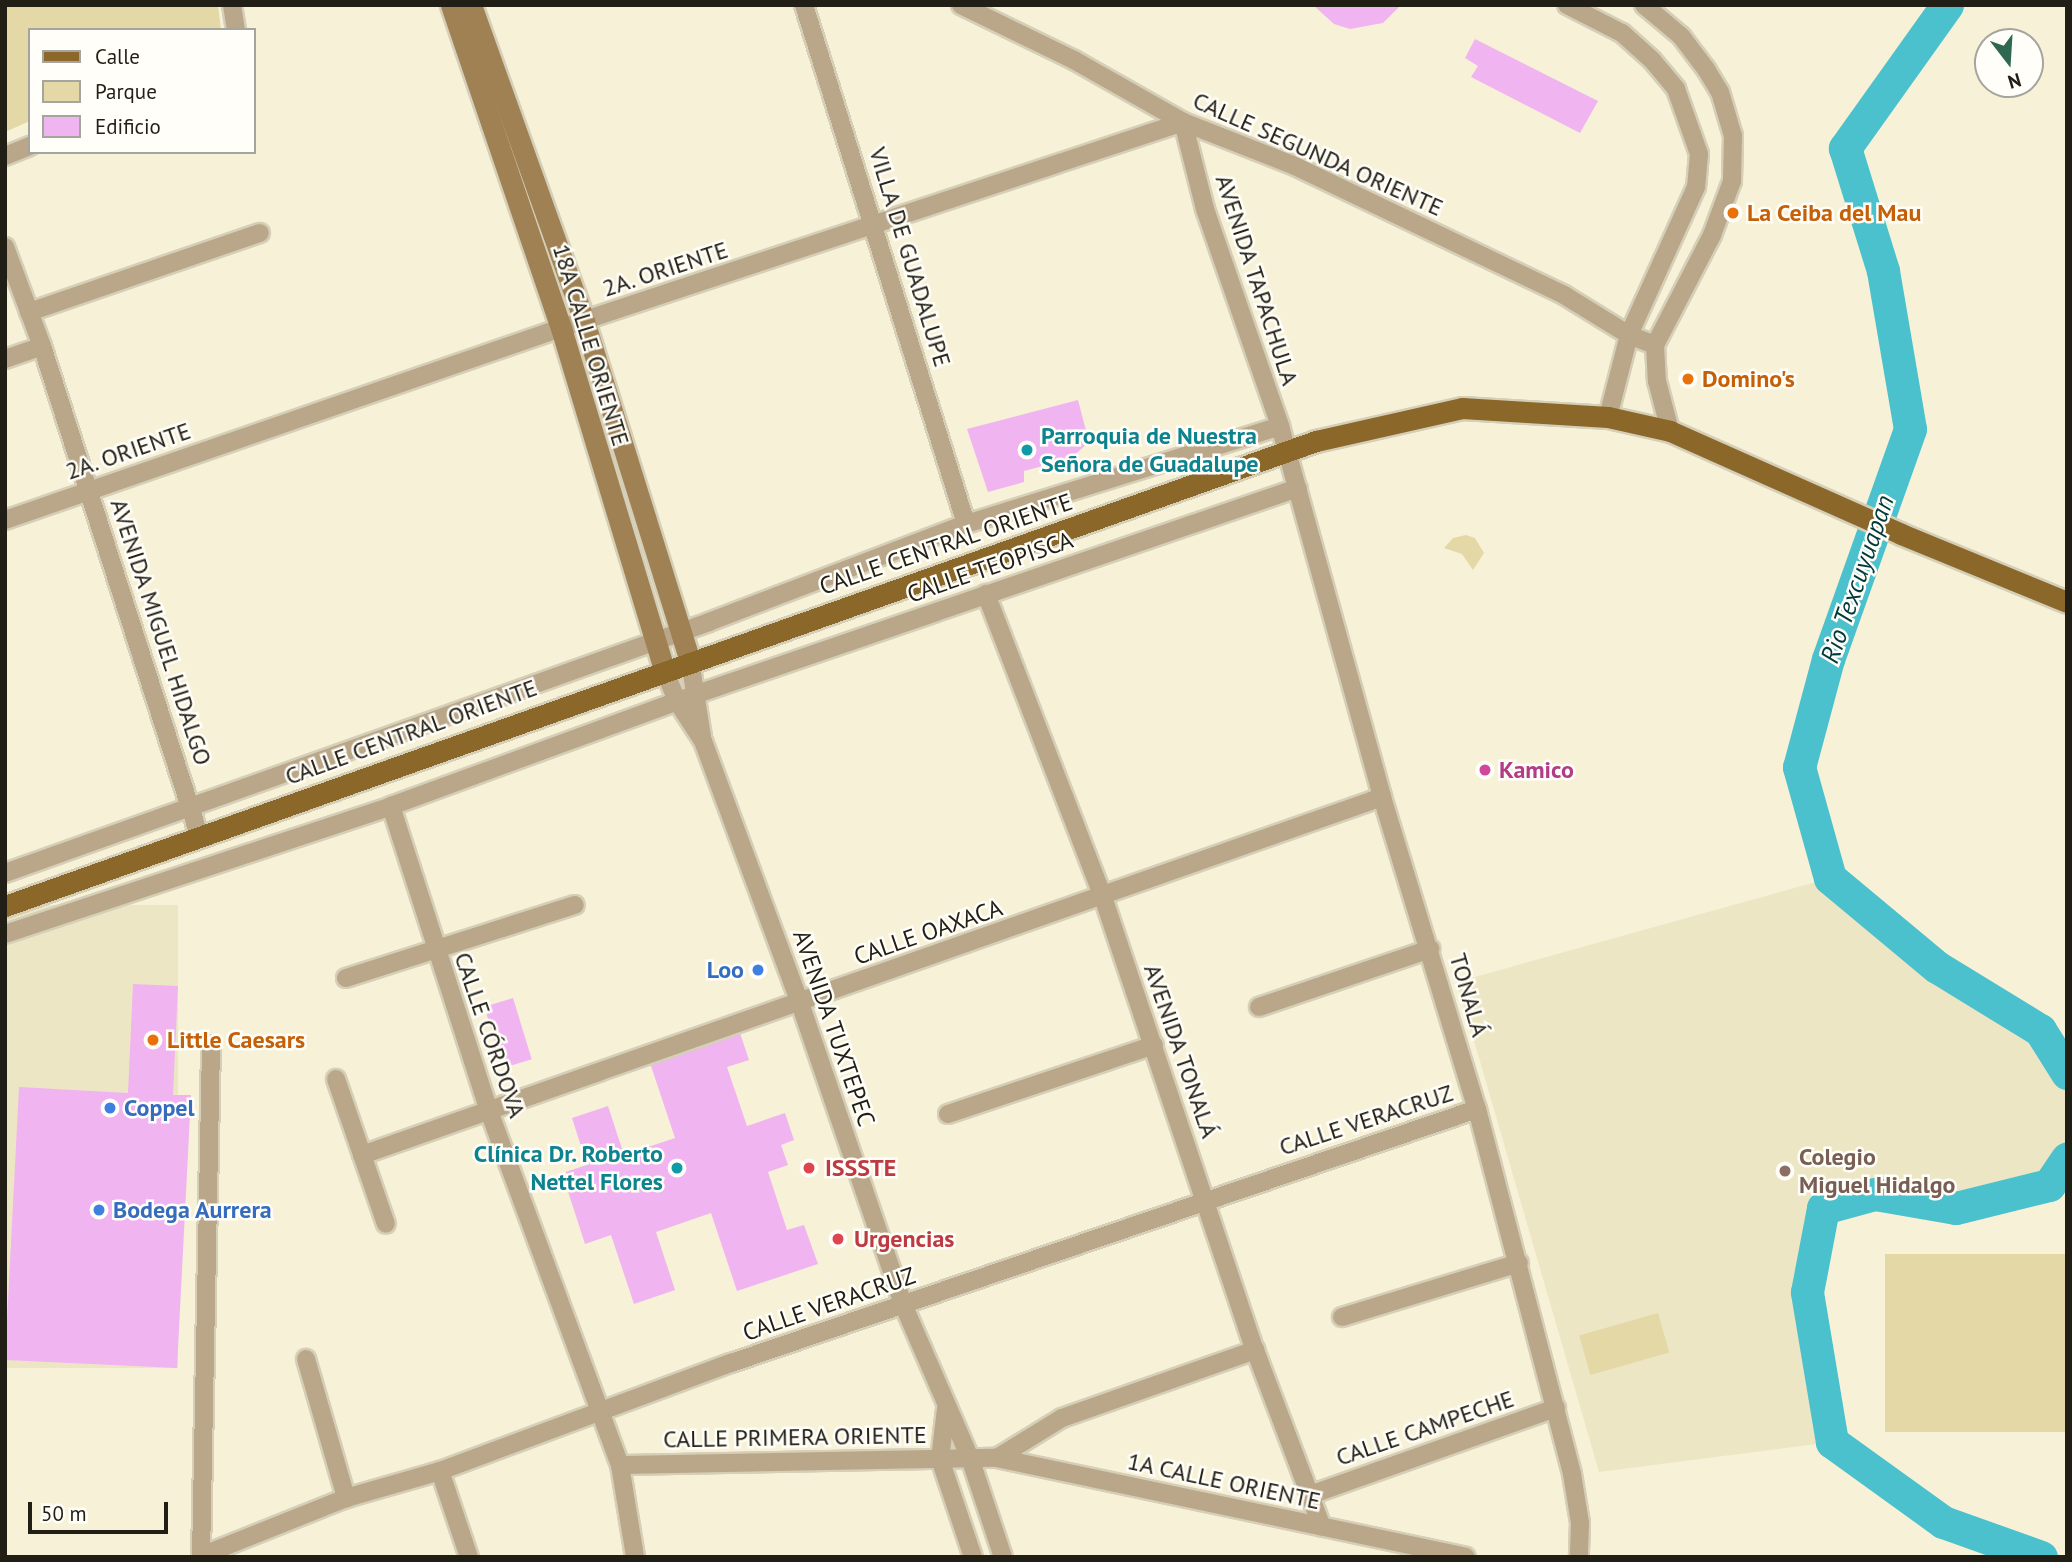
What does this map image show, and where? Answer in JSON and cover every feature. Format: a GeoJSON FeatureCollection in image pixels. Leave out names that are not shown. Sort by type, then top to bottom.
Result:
{"type":"FeatureCollection","features":[{"type":"Feature","properties":{"kind":"main road","name":"18A CALLE ORIENTE"},"geometry":{"type":"LineString","coordinates":[[451,5],[561,328],[653,641],[664,669]]}},
{"type":"Feature","properties":{"kind":"main road","name":"18A CALLE ORIENTE"},"geometry":{"type":"LineString","coordinates":[[471,5],[584,321],[690,661]]}},
{"type":"Feature","properties":{"kind":"main road","name":"CALLE CENTRAL ORIENTE"},"geometry":{"type":"LineString","coordinates":[[5,906],[664,669],[1287,452],[1364,428],[1462,408],[1608,417],[1670,431],[1901,534],[2067,602]]}},
{"type":"Feature","properties":{"kind":"street"},"geometry":{"type":"LineString","coordinates":[[232,5],[236,28]]}},
{"type":"Feature","properties":{"kind":"street","name":"VILLA DE GUADALUPE"},"geometry":{"type":"LineString","coordinates":[[804,5],[876,227],[966,524]]}},
{"type":"Feature","properties":{"kind":"street","name":"CALLE SEGUNDA ORIENTE"},"geometry":{"type":"LineString","coordinates":[[961,5],[1074,60],[1183,122],[1295,166],[1564,295],[1629,335],[1655,345]]}},
{"type":"Feature","properties":{"kind":"street"},"geometry":{"type":"LineString","coordinates":[[1567,5],[1622,33],[1652,60],[1676,89],[1699,154],[1696,187],[1629,335],[1608,417]]}},
{"type":"Feature","properties":{"kind":"street"},"geometry":{"type":"LineString","coordinates":[[1644,5],[1681,36],[1706,69],[1720,92],[1733,136],[1732,181],[1712,235],[1655,345],[1657,381],[1670,431]]}},
{"type":"Feature","properties":{"kind":"street","name":"2A. ORIENTE"},"geometry":{"type":"LineString","coordinates":[[5,520],[561,328],[876,227],[1183,122]]}},
{"type":"Feature","properties":{"kind":"street","name":"AVENIDA TAPACHULA"},"geometry":{"type":"LineString","coordinates":[[1183,122],[1205,209],[1287,452]]}},
{"type":"Feature","properties":{"kind":"street"},"geometry":{"type":"LineString","coordinates":[[5,156],[28,147]]}},
{"type":"Feature","properties":{"kind":"street"},"geometry":{"type":"LineString","coordinates":[[29,312],[260,233]]}},
{"type":"Feature","properties":{"kind":"street","name":"AVENIDA MIGUEL HIDALGO"},"geometry":{"type":"LineString","coordinates":[[6,254],[42,346],[192,804],[199,835]]}},
{"type":"Feature","properties":{"kind":"street"},"geometry":{"type":"LineString","coordinates":[[5,359],[42,346]]}},
{"type":"Feature","properties":{"kind":"street"},"geometry":{"type":"LineString","coordinates":[[5,873],[192,804],[681,632],[966,524],[1280,426]]}},
{"type":"Feature","properties":{"kind":"street","name":"TONALÁ"},"geometry":{"type":"LineString","coordinates":[[1287,452],[1382,797],[1430,949],[1519,1263],[1556,1408],[1580,1523],[1579,1557]]}},
{"type":"Feature","properties":{"kind":"street","name":"CALLE TEOPISCA"},"geometry":{"type":"LineString","coordinates":[[5,934],[391,806],[677,701],[1298,488]]}},
{"type":"Feature","properties":{"kind":"street","name":"AVENIDA TONALÁ"},"geometry":{"type":"LineString","coordinates":[[986,594],[1103,897],[1255,1350],[1322,1527]]}},
{"type":"Feature","properties":{"kind":"street","name":"18A CALLE ORIENTE"},"geometry":{"type":"LineString","coordinates":[[690,661],[697,694]]}},
{"type":"Feature","properties":{"kind":"street","name":"18A CALLE ORIENTE"},"geometry":{"type":"LineString","coordinates":[[664,669],[677,701]]}},
{"type":"Feature","properties":{"kind":"street","name":"AVENIDA TUXTEPEC"},"geometry":{"type":"LineString","coordinates":[[697,694],[703,741]]}},
{"type":"Feature","properties":{"kind":"street","name":"AVENIDA TUXTEPEC"},"geometry":{"type":"LineString","coordinates":[[677,701],[703,741],[800,1003],[904,1304],[946,1409],[971,1458],[1003,1557]]}},
{"type":"Feature","properties":{"kind":"street","name":"CALLE OAXACA"},"geometry":{"type":"LineString","coordinates":[[362,1155],[1382,797]]}},
{"type":"Feature","properties":{"kind":"street","name":"CALLE CÓRDOVA"},"geometry":{"type":"LineString","coordinates":[[391,806],[489,1111],[602,1410],[620,1465],[635,1557]]}},
{"type":"Feature","properties":{"kind":"street"},"geometry":{"type":"LineString","coordinates":[[346,978],[575,905]]}},
{"type":"Feature","properties":{"kind":"street"},"geometry":{"type":"LineString","coordinates":[[1259,1007],[1430,949]]}},
{"type":"Feature","properties":{"kind":"street"},"geometry":{"type":"LineString","coordinates":[[201,1556],[211,1045]]}},
{"type":"Feature","properties":{"kind":"street"},"geometry":{"type":"LineString","coordinates":[[948,1114],[1154,1045]]}},
{"type":"Feature","properties":{"kind":"street"},"geometry":{"type":"LineString","coordinates":[[336,1079],[386,1224]]}},
{"type":"Feature","properties":{"kind":"street","name":"CALLE VERACRUZ"},"geometry":{"type":"LineString","coordinates":[[201,1556],[346,1498],[440,1471],[602,1410],[904,1304],[1205,1199],[1477,1109]]}},
{"type":"Feature","properties":{"kind":"street"},"geometry":{"type":"LineString","coordinates":[[1342,1317],[1519,1263]]}},
{"type":"Feature","properties":{"kind":"street"},"geometry":{"type":"LineString","coordinates":[[997,1458],[1062,1418],[1255,1350]]}},
{"type":"Feature","properties":{"kind":"street"},"geometry":{"type":"LineString","coordinates":[[306,1359],[346,1498]]}},
{"type":"Feature","properties":{"kind":"street","name":"CALLE CAMPECHE"},"geometry":{"type":"LineString","coordinates":[[1310,1495],[1556,1408]]}},
{"type":"Feature","properties":{"kind":"street","name":"AVENIDA TUXTEPEC"},"geometry":{"type":"LineString","coordinates":[[940,1460],[946,1409]]}},
{"type":"Feature","properties":{"kind":"street","name":"1A CALLE ORIENTE"},"geometry":{"type":"LineString","coordinates":[[971,1458],[997,1458],[1458,1556]]}},
{"type":"Feature","properties":{"kind":"street","name":"CALLE PRIMERA ORIENTE"},"geometry":{"type":"LineString","coordinates":[[620,1465],[971,1458]]}},
{"type":"Feature","properties":{"kind":"street"},"geometry":{"type":"LineString","coordinates":[[940,1460],[973,1557]]}},
{"type":"Feature","properties":{"kind":"street"},"geometry":{"type":"LineString","coordinates":[[440,1471],[469,1557]]}},
{"type":"Feature","properties":{"kind":"shaded area","name":"Colegio Miguel Hidalgo"},"geometry":{"type":"Polygon","coordinates":[[[1830,878],[1937,967],[2040,1030],[2067,1073],[2067,1158],[2049,1185],[1956,1208],[1875,1194],[1823,1208],[1807,1292],[1832,1442],[1599,1472],[1457,982],[1830,878]]]}},
{"type":"Feature","properties":{"kind":"shaded area"},"geometry":{"type":"Polygon","coordinates":[[[5,905],[178,905],[178,1368],[5,1368],[5,905]]]}},
{"type":"Feature","properties":{"kind":"green space"},"geometry":{"type":"Polygon","coordinates":[[[5,5],[218,5],[221,28],[28,28],[28,122],[5,132],[5,5]]]}},
{"type":"Feature","properties":{"kind":"green space"},"geometry":{"type":"Polygon","coordinates":[[[1466,535],[1475,538],[1484,553],[1473,570],[1462,554],[1444,548],[1453,538],[1466,535]]]}},
{"type":"Feature","properties":{"kind":"green space"},"geometry":{"type":"Polygon","coordinates":[[[1885,1254],[2067,1254],[2067,1432],[1885,1432],[1885,1254]]]}},
{"type":"Feature","properties":{"kind":"green space"},"geometry":{"type":"Polygon","coordinates":[[[1658,1313],[1669,1352],[1590,1375],[1579,1336],[1658,1313]]]}},
{"type":"Feature","properties":{"kind":"building"},"geometry":{"type":"Polygon","coordinates":[[[1313,5],[1401,5],[1383,23],[1350,29],[1334,24],[1313,5]]]}},
{"type":"Feature","properties":{"kind":"building"},"geometry":{"type":"Polygon","coordinates":[[[1475,39],[1598,101],[1580,133],[1471,77],[1478,66],[1465,58],[1475,39]]]}},
{"type":"Feature","properties":{"kind":"building","name":"Parroquia de Nuestra Señora de Guadalupe"},"geometry":{"type":"Polygon","coordinates":[[[1078,400],[1089,442],[1070,459],[1024,471],[1024,482],[988,492],[967,429],[1078,400]]]}},
{"type":"Feature","properties":{"kind":"building","name":"Bodega Aurrera"},"geometry":{"type":"Polygon","coordinates":[[[133,984],[178,986],[173,1095],[191,1095],[177,1368],[5,1360],[19,1087],[128,1093],[133,984]]]}},
{"type":"Feature","properties":{"kind":"building"},"geometry":{"type":"Polygon","coordinates":[[[513,998],[532,1059],[503,1068],[484,1007],[513,998]]]}},
{"type":"Feature","properties":{"kind":"building","name":"Clínica Dr. Roberto Nettel Flores"},"geometry":{"type":"Polygon","coordinates":[[[740,1033],[749,1060],[727,1067],[747,1126],[785,1113],[794,1140],[781,1145],[788,1165],[768,1172],[787,1230],[804,1225],[818,1264],[737,1291],[711,1213],[656,1232],[675,1290],[634,1304],[611,1235],[585,1244],[562,1173],[587,1165],[572,1118],[608,1106],[624,1155],[675,1138],[650,1063],[740,1033]]]}},
{"type":"Feature","properties":{"kind":"waterway","name":"Rio Texcuyuapan"},"geometry":{"type":"LineString","coordinates":[[1947,5],[1845,148],[1883,271],[1910,429],[1828,659],[1799,767],[1830,878],[1937,967],[2040,1030],[2067,1073]]}},
{"type":"Feature","properties":{"kind":"waterway","name":"Rio Texcuyuapan"},"geometry":{"type":"LineString","coordinates":[[2041,1557],[1943,1522],[1832,1442],[1807,1292],[1823,1208],[1875,1194],[1956,1208],[2049,1185],[2067,1158]]}},
{"type":"Feature","properties":{"kind":"place","name":"La Ceiba del Mau"},"geometry":{"type":"Point","coordinates":[1733,213]}},
{"type":"Feature","properties":{"kind":"place","name":"Domino's"},"geometry":{"type":"Point","coordinates":[1688,379]}},
{"type":"Feature","properties":{"kind":"place","name":"Parroquia de Nuestra Señora de Guadalupe"},"geometry":{"type":"Point","coordinates":[1027,450]}},
{"type":"Feature","properties":{"kind":"place","name":"Kamico"},"geometry":{"type":"Point","coordinates":[1485,770]}},
{"type":"Feature","properties":{"kind":"place","name":"Loo"},"geometry":{"type":"Point","coordinates":[758,970]}},
{"type":"Feature","properties":{"kind":"place","name":"Little Caesars"},"geometry":{"type":"Point","coordinates":[153,1040]}},
{"type":"Feature","properties":{"kind":"place","name":"Coppel"},"geometry":{"type":"Point","coordinates":[110,1108]}},
{"type":"Feature","properties":{"kind":"place","name":"Clínica Dr. Roberto Nettel Flores"},"geometry":{"type":"Point","coordinates":[677,1168]}},
{"type":"Feature","properties":{"kind":"place","name":"ISSSTE"},"geometry":{"type":"Point","coordinates":[809,1168]}},
{"type":"Feature","properties":{"kind":"place","name":"Colegio Miguel Hidalgo"},"geometry":{"type":"Point","coordinates":[1785,1171]}},
{"type":"Feature","properties":{"kind":"place","name":"Bodega Aurrera"},"geometry":{"type":"Point","coordinates":[99,1210]}},
{"type":"Feature","properties":{"kind":"place","name":"Urgencias"},"geometry":{"type":"Point","coordinates":[838,1239]}}]}
